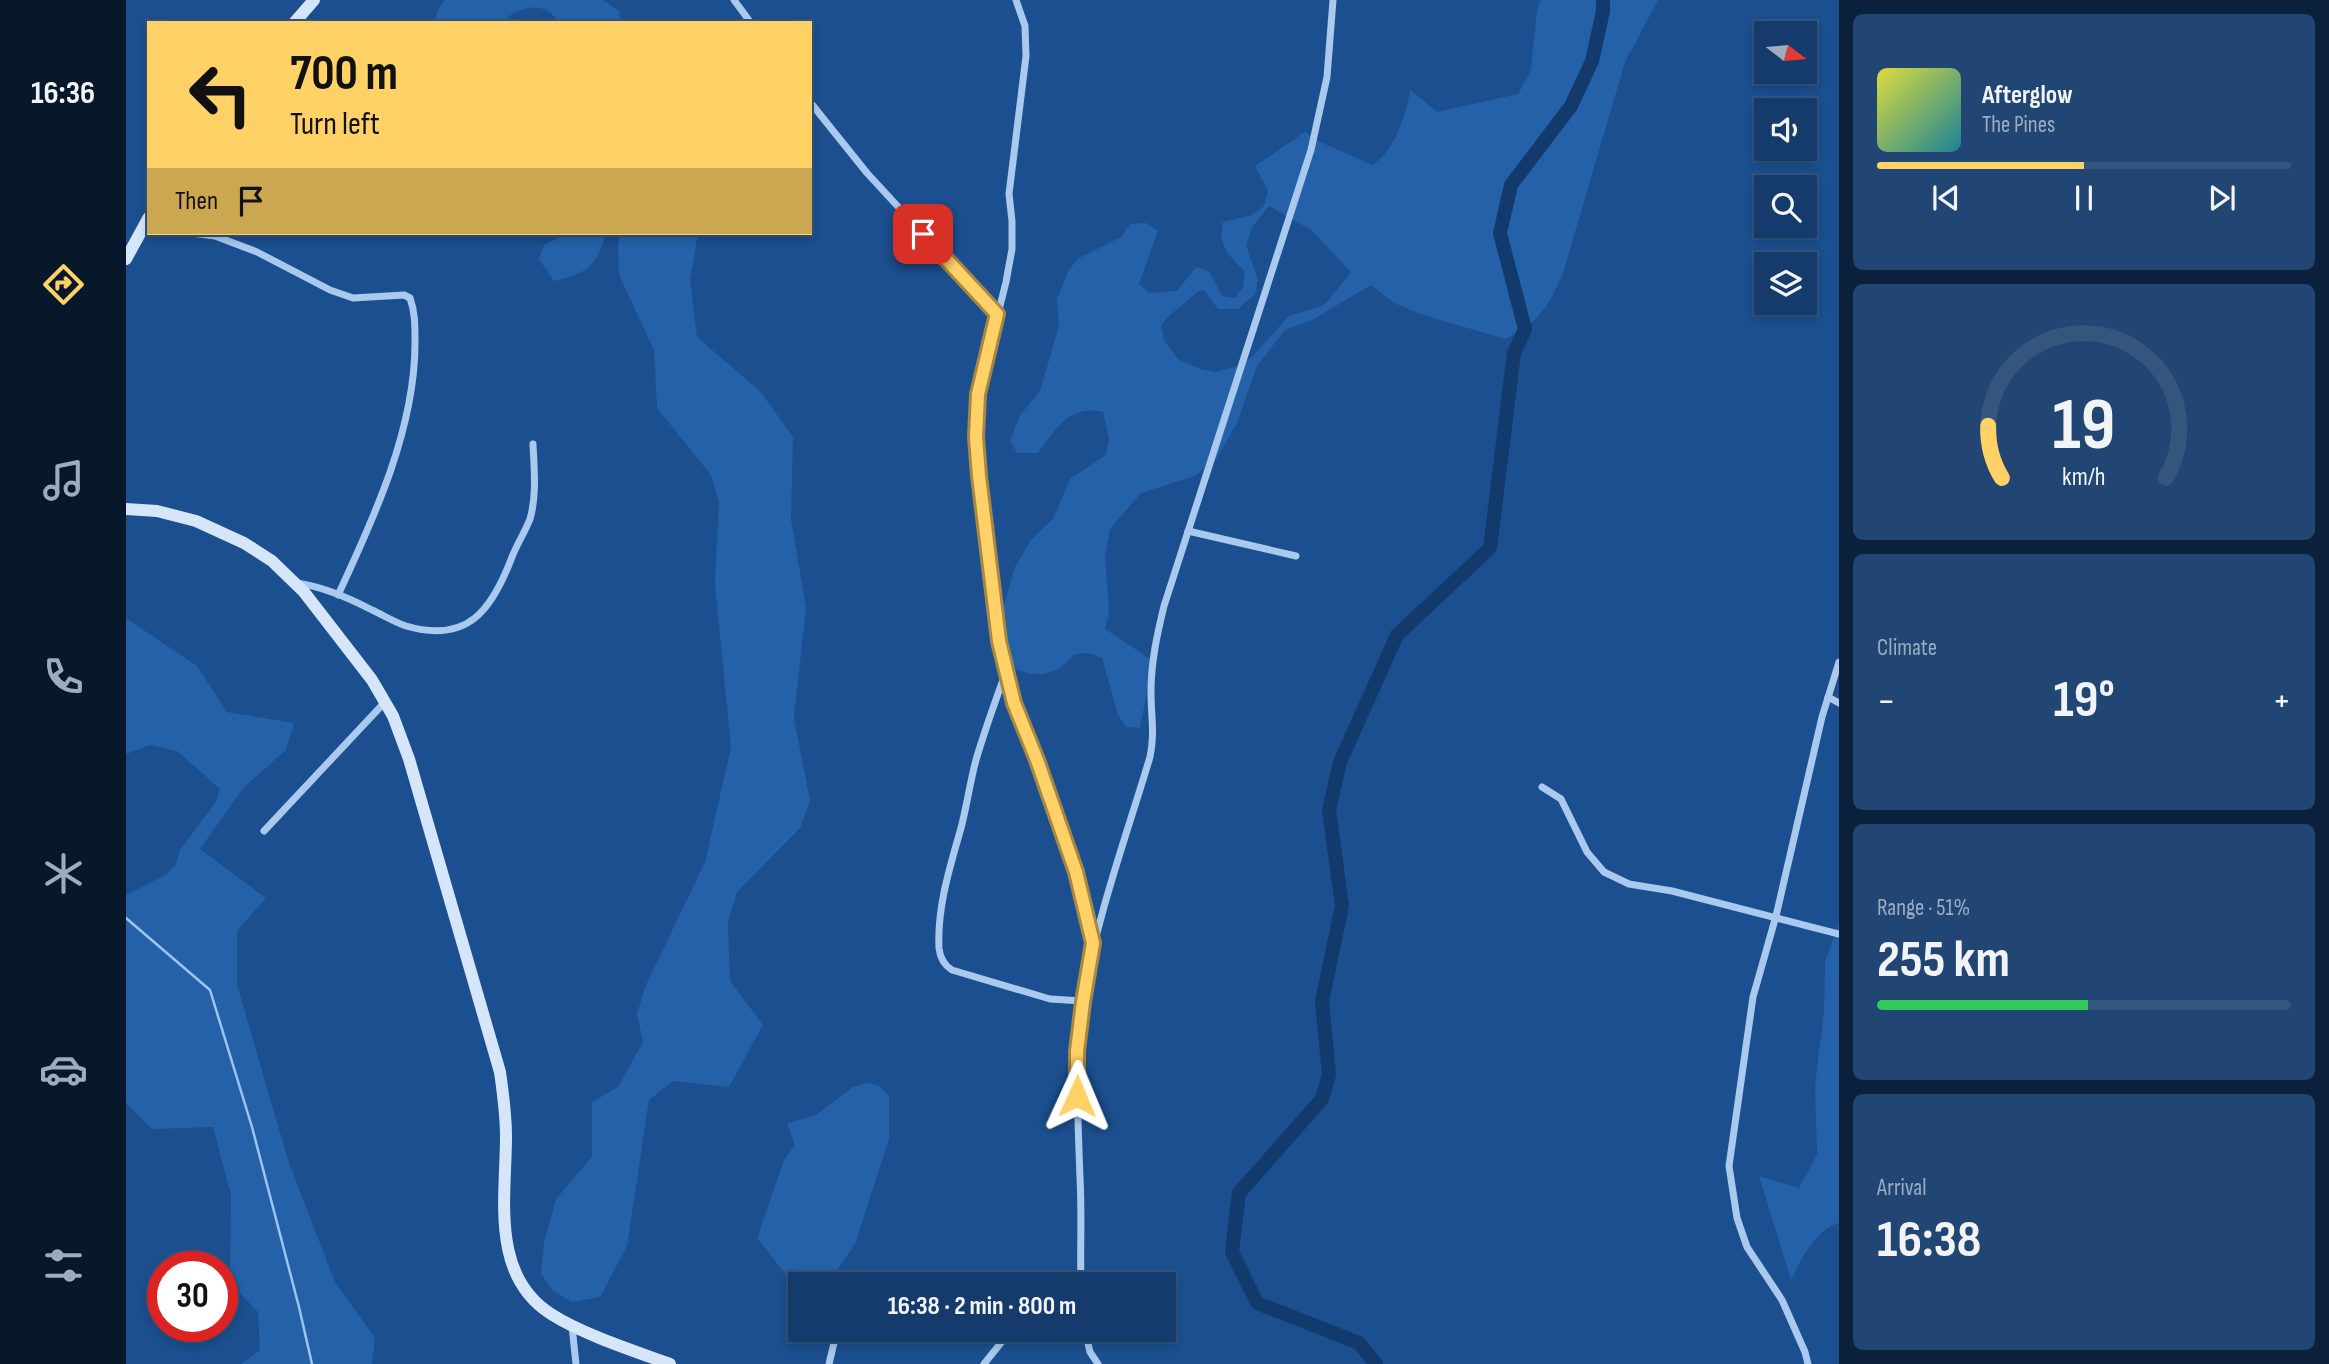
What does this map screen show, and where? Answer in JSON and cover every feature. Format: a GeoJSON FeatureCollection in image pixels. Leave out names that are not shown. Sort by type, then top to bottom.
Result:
{"type":"FeatureCollection","features":[{"type":"Feature","properties":{"kind":"street"},"geometry":{"type":"LineString","coordinates":[[296,21],[314,0]]}},
{"type":"Feature","properties":{"kind":"street"},"geometry":{"type":"LineString","coordinates":[[734,0],[750,21]]}},
{"type":"Feature","properties":{"kind":"street"},"geometry":{"type":"LineString","coordinates":[[1016,0],[1025,26],[1026,56],[1009,194],[1012,249],[978,394],[976,437],[999,641],[1014,703],[1076,872],[1093,943]]}},
{"type":"Feature","properties":{"kind":"street"},"geometry":{"type":"LineString","coordinates":[[1081,1272],[1077,1051],[1093,943],[1150,757],[1154,736],[1151,695],[1155,643],[1188,531],[1311,150],[1327,77],[1333,0]]}},
{"type":"Feature","properties":{"kind":"street"},"geometry":{"type":"LineString","coordinates":[[812,104],[867,173],[997,314]]}},
{"type":"Feature","properties":{"kind":"street"},"geometry":{"type":"LineString","coordinates":[[126,259],[145,229]]}},
{"type":"Feature","properties":{"kind":"street"},"geometry":{"type":"LineString","coordinates":[[207,235],[257,252],[330,290],[353,298],[371,299],[395,295],[410,298],[414,310],[415,361],[410,401],[380,500],[338,595]]}},
{"type":"Feature","properties":{"kind":"street"},"geometry":{"type":"LineString","coordinates":[[296,582],[338,595],[404,625],[428,630],[446,630],[469,622],[484,612],[501,586],[531,515],[535,480],[533,444]]}},
{"type":"Feature","properties":{"kind":"street"},"geometry":{"type":"LineString","coordinates":[[126,509],[166,513],[205,525],[259,551],[296,582],[347,645],[385,702],[413,771],[500,1072],[506,1119],[504,1212],[509,1257],[517,1278],[531,1298],[551,1314],[670,1364]]}},
{"type":"Feature","properties":{"kind":"street"},"geometry":{"type":"LineString","coordinates":[[1188,531],[1296,556]]}},
{"type":"Feature","properties":{"kind":"street"},"geometry":{"type":"LineString","coordinates":[[1808,1364],[1782,1300],[1747,1247],[1737,1218],[1729,1166],[1752,998],[1776,916],[1828,697],[1839,662]]}},
{"type":"Feature","properties":{"kind":"street"},"geometry":{"type":"LineString","coordinates":[[1007,669],[976,761],[949,870],[941,907],[941,958],[952,970],[1050,999],[1083,1002]]}},
{"type":"Feature","properties":{"kind":"street"},"geometry":{"type":"LineString","coordinates":[[1828,697],[1839,703]]}},
{"type":"Feature","properties":{"kind":"street"},"geometry":{"type":"LineString","coordinates":[[264,831],[385,702]]}},
{"type":"Feature","properties":{"kind":"street"},"geometry":{"type":"LineString","coordinates":[[1542,787],[1561,799],[1587,852],[1604,872],[1629,884],[1672,891],[1839,934]]}},
{"type":"Feature","properties":{"kind":"street"},"geometry":{"type":"LineString","coordinates":[[572,1325],[576,1364]]}},
{"type":"Feature","properties":{"kind":"street"},"geometry":{"type":"LineString","coordinates":[[830,1364],[835,1342]]}},
{"type":"Feature","properties":{"kind":"street"},"geometry":{"type":"LineString","coordinates":[[984,1364],[1002,1342]]}},
{"type":"Feature","properties":{"kind":"street"},"geometry":{"type":"LineString","coordinates":[[1088,1342],[1090,1352],[1098,1364]]}},
{"type":"Feature","properties":{"kind":"shaded area"},"geometry":{"type":"Polygon","coordinates":[[[445,0],[603,0],[619,11],[621,21],[558,21],[548,11],[535,7],[517,12],[504,21],[435,21],[439,7],[445,0]]]}},
{"type":"Feature","properties":{"kind":"shaded area"},"geometry":{"type":"Polygon","coordinates":[[[1541,0],[1658,0],[1625,62],[1563,273],[1542,312],[1527,326],[1505,339],[1420,314],[1394,303],[1371,285],[1312,320],[1285,330],[1257,366],[1237,423],[1217,458],[1195,476],[1141,493],[1110,529],[1105,556],[1109,612],[1105,629],[1150,659],[1151,672],[1140,728],[1126,727],[1118,715],[1102,658],[1089,653],[1075,654],[1059,669],[1044,674],[1030,674],[1016,669],[1009,657],[1001,630],[1001,615],[1015,567],[1031,540],[1053,519],[1070,479],[1106,455],[1109,439],[1103,412],[1091,410],[1072,415],[1058,427],[1038,453],[1017,453],[1010,440],[1021,414],[1040,391],[1059,326],[1057,299],[1068,272],[1077,259],[1121,237],[1130,224],[1146,223],[1158,231],[1139,284],[1149,293],[1177,291],[1196,267],[1209,271],[1222,296],[1235,298],[1243,287],[1245,272],[1223,244],[1223,222],[1252,215],[1264,206],[1268,191],[1255,166],[1305,132],[1318,141],[1372,165],[1393,142],[1410,90],[1437,112],[1518,94],[1531,70],[1537,10],[1541,0]],[[1269,206],[1253,226],[1246,245],[1258,280],[1255,294],[1238,309],[1218,309],[1204,290],[1197,292],[1161,326],[1164,340],[1178,359],[1200,369],[1215,372],[1238,366],[1251,358],[1289,316],[1327,302],[1351,272],[1311,230],[1269,206]]]}},
{"type":"Feature","properties":{"kind":"shaded area"},"geometry":{"type":"Polygon","coordinates":[[[560,235],[605,235],[598,254],[589,267],[575,275],[554,281],[539,259],[544,245],[560,235]]]}},
{"type":"Feature","properties":{"kind":"shaded area"},"geometry":{"type":"Polygon","coordinates":[[[620,235],[698,235],[690,281],[697,337],[760,391],[793,437],[791,519],[806,608],[794,718],[810,801],[800,828],[737,892],[728,923],[730,981],[763,1025],[729,1087],[673,1081],[649,1100],[627,1246],[600,1297],[572,1302],[553,1291],[541,1274],[544,1243],[556,1199],[592,1157],[592,1102],[618,1087],[643,1042],[637,1014],[645,987],[705,862],[731,747],[715,585],[719,501],[711,475],[657,408],[654,350],[619,275],[620,235]]]}},
{"type":"Feature","properties":{"kind":"shaded area"},"geometry":{"type":"Polygon","coordinates":[[[126,618],[197,666],[227,712],[294,723],[286,750],[244,787],[200,849],[266,898],[237,931],[237,985],[289,1163],[335,1282],[375,1338],[372,1364],[241,1364],[260,1350],[258,1312],[238,1291],[238,1251],[230,1251],[231,1195],[213,1127],[152,1129],[126,1103],[126,895],[167,874],[176,864],[180,850],[215,803],[220,789],[177,751],[150,745],[126,754],[126,618]]]}},
{"type":"Feature","properties":{"kind":"shaded area"},"geometry":{"type":"Polygon","coordinates":[[[1839,922],[1839,1223],[1816,1239],[1791,1280],[1759,1176],[1799,1188],[1817,1154],[1815,1086],[1824,1010],[1825,962],[1839,922]]]}},
{"type":"Feature","properties":{"kind":"shaded area"},"geometry":{"type":"Polygon","coordinates":[[[866,1083],[880,1086],[889,1096],[889,1139],[855,1244],[836,1272],[788,1272],[788,1277],[757,1238],[784,1160],[795,1145],[787,1123],[816,1115],[853,1087],[866,1083]]]}},
{"type":"Feature","properties":{"kind":"waterway"},"geometry":{"type":"LineString","coordinates":[[1376,1364],[1359,1343],[1257,1303],[1232,1252],[1239,1193],[1322,1099],[1329,1075],[1322,1001],[1342,906],[1329,810],[1340,762],[1397,635],[1490,548],[1514,353],[1525,329],[1500,233],[1511,185],[1571,106],[1592,61],[1603,0]]}},
{"type":"Feature","properties":{"kind":"waterway"},"geometry":{"type":"LineString","coordinates":[[126,918],[210,990],[252,1127],[312,1364]]}},
{"type":"Feature","properties":{"kind":"route"},"geometry":{"type":"LineString","coordinates":[[923,234],[997,314],[978,394],[976,437],[979,476],[1002,655],[1014,703],[1076,872],[1093,943],[1077,1051],[1077,1096]]}}]}
